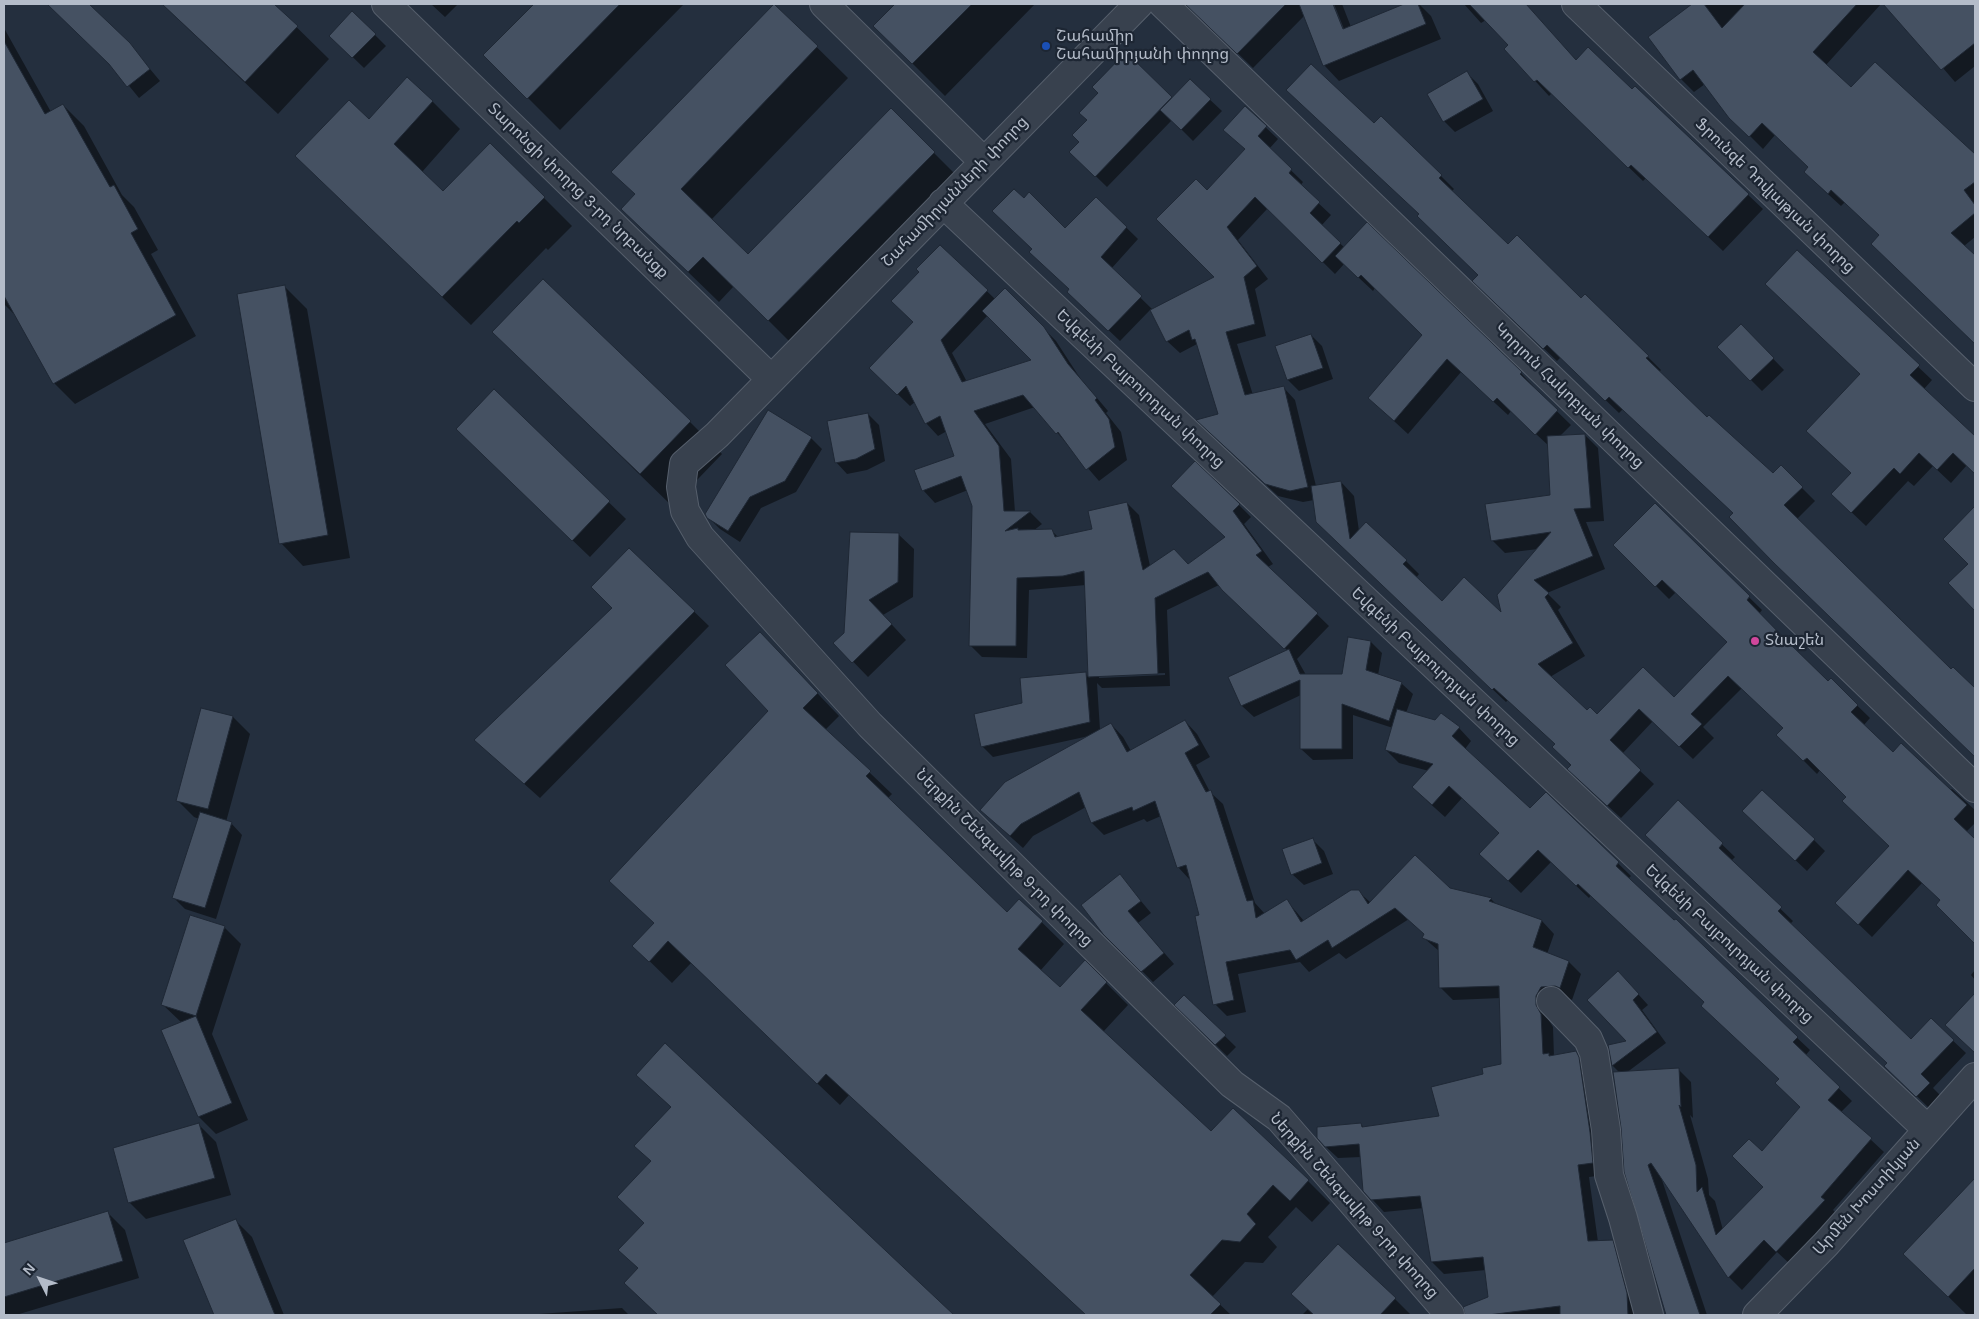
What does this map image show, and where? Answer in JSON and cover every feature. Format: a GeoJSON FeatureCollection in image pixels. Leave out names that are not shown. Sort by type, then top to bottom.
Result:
{"type":"FeatureCollection","features":[{"type":"Feature","properties":{"kind":"street","name":"Տարոնցի փողոց 3-րդ նրբանցք"},"geometry":{"type":"LineString","coordinates":[[386,4],[771,379]]}},
{"type":"Feature","properties":{"kind":"street"},"geometry":{"type":"LineString","coordinates":[[824,4],[984,162]]}},
{"type":"Feature","properties":{"kind":"street","name":"Կորյուն Հակոբյան փողոց"},"geometry":{"type":"LineString","coordinates":[[1163,4],[1975,788]]}},
{"type":"Feature","properties":{"kind":"street","name":"Ֆրունզե Դովլաթյան փողոց"},"geometry":{"type":"LineString","coordinates":[[1576,4],[1975,387]]}},
{"type":"Feature","properties":{"kind":"street","name":"Շահամիրյանների փողոց"},"geometry":{"type":"LineString","coordinates":[[771,379],[984,162],[1124,9]]}},
{"type":"Feature","properties":{"kind":"street","name":"Եվգենի Բայբուրդյան փողոց"},"geometry":{"type":"LineString","coordinates":[[944,203],[1927,1129]]}},
{"type":"Feature","properties":{"kind":"street","name":"Ներքին Շենգավիթ 9-րդ փողոց"},"geometry":{"type":"LineString","coordinates":[[771,379],[717,435],[684,464],[681,487],[685,510],[700,536],[870,725],[1232,1084],[1279,1118],[1450,1315]]}},
{"type":"Feature","properties":{"kind":"street"},"geometry":{"type":"LineString","coordinates":[[1551,1001],[1588,1039],[1594,1053],[1606,1130],[1609,1175],[1623,1218],[1649,1315]]}},
{"type":"Feature","properties":{"kind":"street","name":"Արմեն Խոստիկյան"},"geometry":{"type":"LineString","coordinates":[[1757,1315],[1826,1244],[1975,1077]]}},
{"type":"Feature","properties":{"kind":"building"},"geometry":{"type":"Polygon","coordinates":[[[47,4],[89,4],[130,43],[150,69],[127,87],[109,64],[47,4]]]}},
{"type":"Feature","properties":{"kind":"building"},"geometry":{"type":"Polygon","coordinates":[[[162,4],[274,4],[298,26],[245,82],[162,4]]]}},
{"type":"Feature","properties":{"kind":"building"},"geometry":{"type":"Polygon","coordinates":[[[534,4],[620,4],[527,99],[483,55],[534,4]]]}},
{"type":"Feature","properties":{"kind":"building"},"geometry":{"type":"Polygon","coordinates":[[[774,4],[818,46],[681,189],[748,254],[891,108],[935,152],[768,321],[703,257],[688,272],[642,229],[621,209],[635,194],[611,172],[774,4]]]}},
{"type":"Feature","properties":{"kind":"building"},"geometry":{"type":"Polygon","coordinates":[[[895,4],[972,4],[912,64],[873,26],[895,4]]]}},
{"type":"Feature","properties":{"kind":"building"},"geometry":{"type":"Polygon","coordinates":[[[1185,4],[1286,4],[1237,54],[1185,4]]]}},
{"type":"Feature","properties":{"kind":"building"},"geometry":{"type":"Polygon","coordinates":[[[1299,4],[1333,4],[1343,29],[1404,4],[1418,4],[1426,24],[1323,66],[1299,4]]]}},
{"type":"Feature","properties":{"kind":"building"},"geometry":{"type":"Polygon","coordinates":[[[1469,4],[1526,4],[1576,60],[1588,47],[1632,89],[1635,86],[1749,194],[1708,237],[1631,165],[1628,168],[1537,80],[1534,82],[1504,49],[1508,45],[1469,4]]]}},
{"type":"Feature","properties":{"kind":"building"},"geometry":{"type":"Polygon","coordinates":[[[1692,4],[1704,4],[1722,28],[1745,4],[1857,4],[1813,52],[1851,87],[1875,62],[1975,154],[1975,182],[1964,190],[1975,205],[1975,213],[1951,233],[1975,255],[1975,344],[1871,244],[1879,235],[1831,190],[1828,194],[1804,172],[1808,167],[1762,123],[1749,137],[1729,118],[1693,70],[1680,80],[1648,37],[1692,4]]]}},
{"type":"Feature","properties":{"kind":"building"},"geometry":{"type":"Polygon","coordinates":[[[1883,4],[1975,4],[1975,43],[1941,70],[1883,4]]]}},
{"type":"Feature","properties":{"kind":"building"},"geometry":{"type":"Polygon","coordinates":[[[352,11],[376,34],[352,58],[329,36],[352,11]]]}},
{"type":"Feature","properties":{"kind":"building"},"geometry":{"type":"Polygon","coordinates":[[[4,41],[45,114],[63,104],[110,187],[114,185],[138,229],[131,233],[176,315],[53,384],[4,296],[4,41]]]}},
{"type":"Feature","properties":{"kind":"building"},"geometry":{"type":"Polygon","coordinates":[[[1126,52],[1172,97],[1095,177],[1069,152],[1079,142],[1072,135],[1087,120],[1079,113],[1098,93],[1092,87],[1126,52]]]}},
{"type":"Feature","properties":{"kind":"building"},"geometry":{"type":"Polygon","coordinates":[[[1311,64],[1374,123],[1381,116],[1442,175],[1439,178],[1508,244],[1517,235],[1581,298],[1585,294],[1649,356],[1646,358],[1707,417],[1709,415],[1773,473],[1781,465],[1803,487],[1784,505],[1951,669],[1953,667],[1975,688],[1975,757],[1774,563],[1729,517],[1733,513],[1609,397],[1605,401],[1547,345],[1543,349],[1472,281],[1478,275],[1417,216],[1419,214],[1286,90],[1311,64]]]}},
{"type":"Feature","properties":{"kind":"building"},"geometry":{"type":"Polygon","coordinates":[[[1467,71],[1483,99],[1443,122],[1427,94],[1467,71]]]}},
{"type":"Feature","properties":{"kind":"building"},"geometry":{"type":"Polygon","coordinates":[[[407,77],[433,101],[394,144],[443,191],[490,143],[545,197],[519,223],[517,221],[442,297],[295,156],[349,100],[369,119],[407,77]]]}},
{"type":"Feature","properties":{"kind":"building"},"geometry":{"type":"Polygon","coordinates":[[[1190,79],[1211,99],[1181,130],[1160,110],[1190,79]]]}},
{"type":"Feature","properties":{"kind":"building"},"geometry":{"type":"Polygon","coordinates":[[[1245,106],[1267,126],[1258,136],[1292,169],[1289,173],[1320,202],[1310,213],[1341,243],[1322,263],[1255,197],[1227,227],[1257,266],[1244,277],[1255,324],[1226,332],[1245,395],[1284,386],[1308,487],[1290,491],[1265,484],[1196,420],[1218,414],[1195,339],[1192,340],[1189,330],[1166,342],[1150,310],[1214,277],[1156,219],[1196,179],[1207,190],[1245,149],[1223,130],[1245,106]]]}},
{"type":"Feature","properties":{"kind":"building"},"geometry":{"type":"Polygon","coordinates":[[[1014,189],[1024,198],[1029,192],[1065,228],[1096,197],[1127,227],[1101,257],[1142,296],[1108,331],[1067,292],[1069,289],[1029,252],[1032,249],[992,211],[1014,189]]]}},
{"type":"Feature","properties":{"kind":"building"},"geometry":{"type":"Polygon","coordinates":[[[1367,222],[1522,372],[1520,374],[1558,410],[1535,435],[1497,398],[1493,402],[1447,359],[1394,421],[1368,398],[1422,335],[1361,275],[1358,278],[1335,256],[1367,222]]]}},
{"type":"Feature","properties":{"kind":"building"},"geometry":{"type":"Polygon","coordinates":[[[940,245],[988,290],[941,340],[962,382],[1031,360],[982,311],[1005,288],[1044,327],[1068,364],[1097,398],[1095,400],[1109,419],[1115,447],[1086,470],[1058,432],[1056,434],[1023,395],[974,411],[999,446],[1004,511],[1031,511],[1005,531],[1018,528],[1018,530],[1052,529],[1055,537],[1092,529],[1088,511],[1127,502],[1143,570],[1174,549],[1188,564],[1225,537],[1171,486],[1195,461],[1240,504],[1233,511],[1262,551],[1256,555],[1318,613],[1284,649],[1222,590],[1208,572],[1155,598],[1158,674],[1088,677],[1084,571],[1063,576],[1017,578],[1016,646],[969,646],[972,506],[961,476],[922,491],[914,470],[954,456],[940,416],[925,424],[906,386],[897,395],[869,368],[913,322],[891,301],[919,272],[916,269],[940,245]]]}},
{"type":"Feature","properties":{"kind":"building"},"geometry":{"type":"Polygon","coordinates":[[[1797,250],[1920,365],[1910,375],[1975,436],[1975,474],[1953,453],[1937,470],[1919,453],[1900,474],[1894,468],[1851,513],[1831,494],[1851,473],[1806,431],[1860,374],[1765,284],[1797,250]]]}},
{"type":"Feature","properties":{"kind":"building"},"geometry":{"type":"Polygon","coordinates":[[[543,279],[691,421],[640,474],[492,332],[543,279]]]}},
{"type":"Feature","properties":{"kind":"building"},"geometry":{"type":"Polygon","coordinates":[[[285,285],[328,535],[279,544],[237,294],[285,285]]]}},
{"type":"Feature","properties":{"kind":"building"},"geometry":{"type":"Polygon","coordinates":[[[1741,324],[1774,358],[1750,381],[1717,347],[1741,324]]]}},
{"type":"Feature","properties":{"kind":"building"},"geometry":{"type":"Polygon","coordinates":[[[1311,334],[1323,368],[1287,380],[1275,346],[1311,334]]]}},
{"type":"Feature","properties":{"kind":"building"},"geometry":{"type":"Polygon","coordinates":[[[494,389],[610,501],[572,541],[456,429],[494,389]]]}},
{"type":"Feature","properties":{"kind":"building"},"geometry":{"type":"Polygon","coordinates":[[[768,410],[812,437],[785,481],[750,497],[728,531],[707,518],[705,514],[768,410]]]}},
{"type":"Feature","properties":{"kind":"building"},"geometry":{"type":"Polygon","coordinates":[[[868,413],[875,449],[856,459],[835,463],[827,421],[868,413]]]}},
{"type":"Feature","properties":{"kind":"building"},"geometry":{"type":"Polygon","coordinates":[[[1585,434],[1591,508],[1574,509],[1593,556],[1534,580],[1549,593],[1545,597],[1573,643],[1538,664],[1587,710],[1590,707],[1597,714],[1643,667],[1674,697],[1727,642],[1662,580],[1655,587],[1613,545],[1655,503],[1750,596],[1747,600],[1787,641],[1828,681],[1831,678],[1858,705],[1851,712],[1893,752],[1901,743],[1967,805],[1954,819],[1975,839],[1975,944],[1936,905],[1940,900],[1908,870],[1858,925],[1835,903],[1889,846],[1842,801],[1846,797],[1807,758],[1803,761],[1776,735],[1783,728],[1728,676],[1691,714],[1702,724],[1679,747],[1639,709],[1610,740],[1641,770],[1607,806],[1567,769],[1571,765],[1552,747],[1555,744],[1494,688],[1492,690],[1316,522],[1311,486],[1341,481],[1350,539],[1366,522],[1407,560],[1403,564],[1442,601],[1464,577],[1501,612],[1497,595],[1551,532],[1491,541],[1485,504],[1550,495],[1547,436],[1585,434]]]}},
{"type":"Feature","properties":{"kind":"building"},"geometry":{"type":"Polygon","coordinates":[[[1975,506],[1975,611],[1948,583],[1968,564],[1943,539],[1975,506]]]}},
{"type":"Feature","properties":{"kind":"building"},"geometry":{"type":"Polygon","coordinates":[[[850,532],[899,533],[898,582],[869,600],[892,624],[852,663],[833,643],[844,633],[850,532]]]}},
{"type":"Feature","properties":{"kind":"building"},"geometry":{"type":"Polygon","coordinates":[[[629,548],[695,611],[524,784],[474,740],[612,608],[591,587],[629,548]]]}},
{"type":"Feature","properties":{"kind":"building"},"geometry":{"type":"Polygon","coordinates":[[[760,632],[818,693],[803,708],[871,771],[866,776],[1007,912],[1019,899],[1043,921],[1018,949],[1060,987],[1085,960],[1107,982],[1081,1010],[1211,1131],[1233,1108],[1309,1180],[1290,1201],[1273,1185],[1247,1214],[1256,1224],[1240,1242],[1222,1240],[1190,1275],[1221,1304],[1210,1315],[1086,1315],[826,1074],[817,1084],[668,941],[649,962],[632,946],[654,923],[609,881],[768,711],[725,665],[760,632]]]}},
{"type":"Feature","properties":{"kind":"building"},"geometry":{"type":"Polygon","coordinates":[[[1348,637],[1371,641],[1366,670],[1402,682],[1389,721],[1342,704],[1342,749],[1300,749],[1300,680],[1241,706],[1228,677],[1289,649],[1300,674],[1342,674],[1348,637]]]}},
{"type":"Feature","properties":{"kind":"building"},"geometry":{"type":"Polygon","coordinates":[[[1086,672],[1090,722],[981,747],[974,714],[1022,703],[1020,678],[1086,672]]]}},
{"type":"Feature","properties":{"kind":"building"},"geometry":{"type":"Polygon","coordinates":[[[201,708],[233,716],[208,809],[176,801],[201,708]]]}},
{"type":"Feature","properties":{"kind":"building"},"geometry":{"type":"Polygon","coordinates":[[[1397,709],[1435,720],[1441,713],[1460,727],[1452,736],[1530,808],[1546,792],[1619,862],[1616,866],[1674,920],[1676,919],[1798,1037],[1793,1042],[1840,1087],[1828,1100],[1872,1138],[1821,1197],[1825,1200],[1776,1252],[1764,1240],[1728,1278],[1651,1163],[1648,1165],[1700,1315],[1666,1315],[1624,1172],[1621,1128],[1613,1072],[1679,1068],[1681,1107],[1679,1105],[1696,1165],[1697,1192],[1702,1187],[1716,1235],[1763,1187],[1732,1156],[1749,1139],[1762,1151],[1800,1107],[1775,1083],[1779,1079],[1701,1006],[1704,1002],[1578,884],[1576,886],[1538,850],[1508,881],[1479,854],[1499,833],[1449,786],[1432,805],[1412,787],[1433,764],[1385,750],[1397,709]]]}},
{"type":"Feature","properties":{"kind":"building"},"geometry":{"type":"Polygon","coordinates":[[[1185,720],[1199,745],[1185,753],[1206,792],[1211,790],[1247,901],[1253,900],[1256,918],[1287,899],[1301,922],[1351,890],[1359,890],[1368,904],[1415,855],[1450,888],[1492,898],[1489,901],[1542,920],[1533,947],[1569,961],[1560,988],[1555,986],[1541,987],[1536,996],[1536,1005],[1541,1014],[1543,1054],[1549,1053],[1549,1056],[1576,1051],[1579,1057],[1593,1163],[1578,1165],[1588,1241],[1613,1240],[1627,1293],[1628,1315],[1560,1315],[1560,1306],[1488,1315],[1465,1315],[1463,1307],[1488,1297],[1483,1257],[1431,1262],[1420,1196],[1371,1200],[1363,1191],[1359,1144],[1325,1147],[1317,1138],[1317,1127],[1361,1123],[1362,1127],[1439,1116],[1431,1087],[1483,1074],[1482,1068],[1501,1064],[1499,986],[1439,988],[1438,944],[1422,938],[1424,934],[1395,908],[1332,948],[1328,940],[1296,960],[1290,950],[1226,962],[1234,1000],[1213,1005],[1195,916],[1199,915],[1186,865],[1177,868],[1155,801],[1133,811],[1132,807],[1091,823],[1079,792],[1021,824],[1010,836],[980,810],[1005,782],[1111,723],[1127,752],[1185,720]]]}},
{"type":"Feature","properties":{"kind":"building"},"geometry":{"type":"Polygon","coordinates":[[[1762,790],[1815,839],[1795,861],[1742,811],[1762,790]]]}},
{"type":"Feature","properties":{"kind":"building"},"geometry":{"type":"Polygon","coordinates":[[[1678,800],[1723,843],[1719,848],[1782,907],[1778,911],[1911,1039],[1931,1018],[1954,1040],[1921,1074],[1930,1083],[1916,1097],[1884,1066],[1887,1063],[1645,835],[1678,800]]]}},
{"type":"Feature","properties":{"kind":"building"},"geometry":{"type":"Polygon","coordinates":[[[200,812],[232,822],[205,908],[172,898],[200,812]]]}},
{"type":"Feature","properties":{"kind":"building"},"geometry":{"type":"Polygon","coordinates":[[[1313,838],[1322,863],[1291,875],[1282,849],[1313,838]]]}},
{"type":"Feature","properties":{"kind":"building"},"geometry":{"type":"Polygon","coordinates":[[[1120,874],[1141,901],[1128,911],[1164,953],[1141,972],[1103,934],[1081,905],[1120,874]]]}},
{"type":"Feature","properties":{"kind":"building"},"geometry":{"type":"Polygon","coordinates":[[[190,915],[225,926],[196,1016],[161,1005],[190,915]]]}},
{"type":"Feature","properties":{"kind":"building"},"geometry":{"type":"Polygon","coordinates":[[[1618,971],[1639,994],[1633,1000],[1657,1032],[1612,1066],[1608,1045],[1626,1041],[1587,1000],[1618,971]]]}},
{"type":"Feature","properties":{"kind":"building"},"geometry":{"type":"Polygon","coordinates":[[[1975,993],[1975,1053],[1945,1025],[1975,993]]]}},
{"type":"Feature","properties":{"kind":"building"},"geometry":{"type":"Polygon","coordinates":[[[1184,995],[1226,1035],[1215,1045],[1174,1005],[1184,995]]]}},
{"type":"Feature","properties":{"kind":"building"},"geometry":{"type":"Polygon","coordinates":[[[196,1016],[232,1103],[198,1117],[161,1030],[196,1016]]]}},
{"type":"Feature","properties":{"kind":"building"},"geometry":{"type":"Polygon","coordinates":[[[665,1043],[954,1315],[658,1315],[624,1283],[638,1268],[618,1250],[644,1223],[617,1197],[651,1161],[634,1146],[671,1107],[636,1075],[665,1043]]]}},
{"type":"Feature","properties":{"kind":"building"},"geometry":{"type":"Polygon","coordinates":[[[199,1123],[215,1178],[128,1203],[113,1148],[199,1123]]]}},
{"type":"Feature","properties":{"kind":"building"},"geometry":{"type":"Polygon","coordinates":[[[1975,1178],[1975,1268],[1948,1297],[1903,1254],[1975,1178]]]}},
{"type":"Feature","properties":{"kind":"building"},"geometry":{"type":"Polygon","coordinates":[[[108,1211],[123,1261],[4,1297],[4,1243],[108,1211]]]}},
{"type":"Feature","properties":{"kind":"building"},"geometry":{"type":"Polygon","coordinates":[[[236,1219],[275,1315],[214,1315],[183,1240],[236,1219]]]}},
{"type":"Feature","properties":{"kind":"building"},"geometry":{"type":"Polygon","coordinates":[[[1338,1244],[1396,1298],[1380,1315],[1314,1315],[1291,1294],[1338,1244]]]}},
{"type":"Feature","properties":{"kind":"place","name":"Շահամիր Շահամիրյանի փողոց"},"geometry":{"type":"Point","coordinates":[1046,46]}},
{"type":"Feature","properties":{"kind":"place","name":"Տնաշեն"},"geometry":{"type":"Point","coordinates":[1755,641]}}]}
